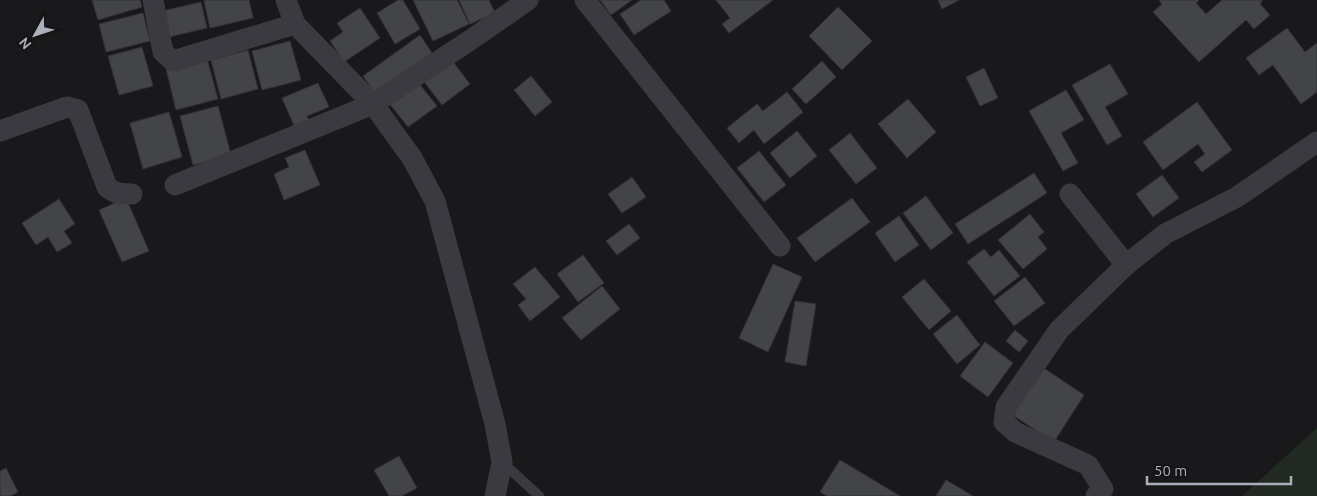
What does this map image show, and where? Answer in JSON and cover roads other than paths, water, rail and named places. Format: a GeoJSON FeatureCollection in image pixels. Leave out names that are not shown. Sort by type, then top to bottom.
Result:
{"type":"FeatureCollection","features":[{"type":"Feature","properties":{"kind":"street"},"geometry":{"type":"LineString","coordinates":[[153,0],[163,52],[174,61],[295,24]]}},
{"type":"Feature","properties":{"kind":"street"},"geometry":{"type":"LineString","coordinates":[[286,0],[295,24],[373,104],[412,158],[435,201],[495,424],[502,462],[495,496]]}},
{"type":"Feature","properties":{"kind":"street"},"geometry":{"type":"LineString","coordinates":[[175,185],[373,104],[528,0]]}},
{"type":"Feature","properties":{"kind":"street"},"geometry":{"type":"LineString","coordinates":[[585,0],[780,246]]}},
{"type":"Feature","properties":{"kind":"street"},"geometry":{"type":"LineString","coordinates":[[0,131],[67,107],[78,110],[107,187],[113,192],[132,194]]}},
{"type":"Feature","properties":{"kind":"street"},"geometry":{"type":"LineString","coordinates":[[1096,496],[1104,488],[1088,465],[1015,432],[1004,422],[1006,407],[1060,330],[1126,265],[1165,234],[1237,197],[1317,142]]}},
{"type":"Feature","properties":{"kind":"street"},"geometry":{"type":"LineString","coordinates":[[1070,194],[1126,265]]}},
{"type":"Feature","properties":{"kind":"lane"},"geometry":{"type":"LineString","coordinates":[[502,462],[539,496]]}}]}
